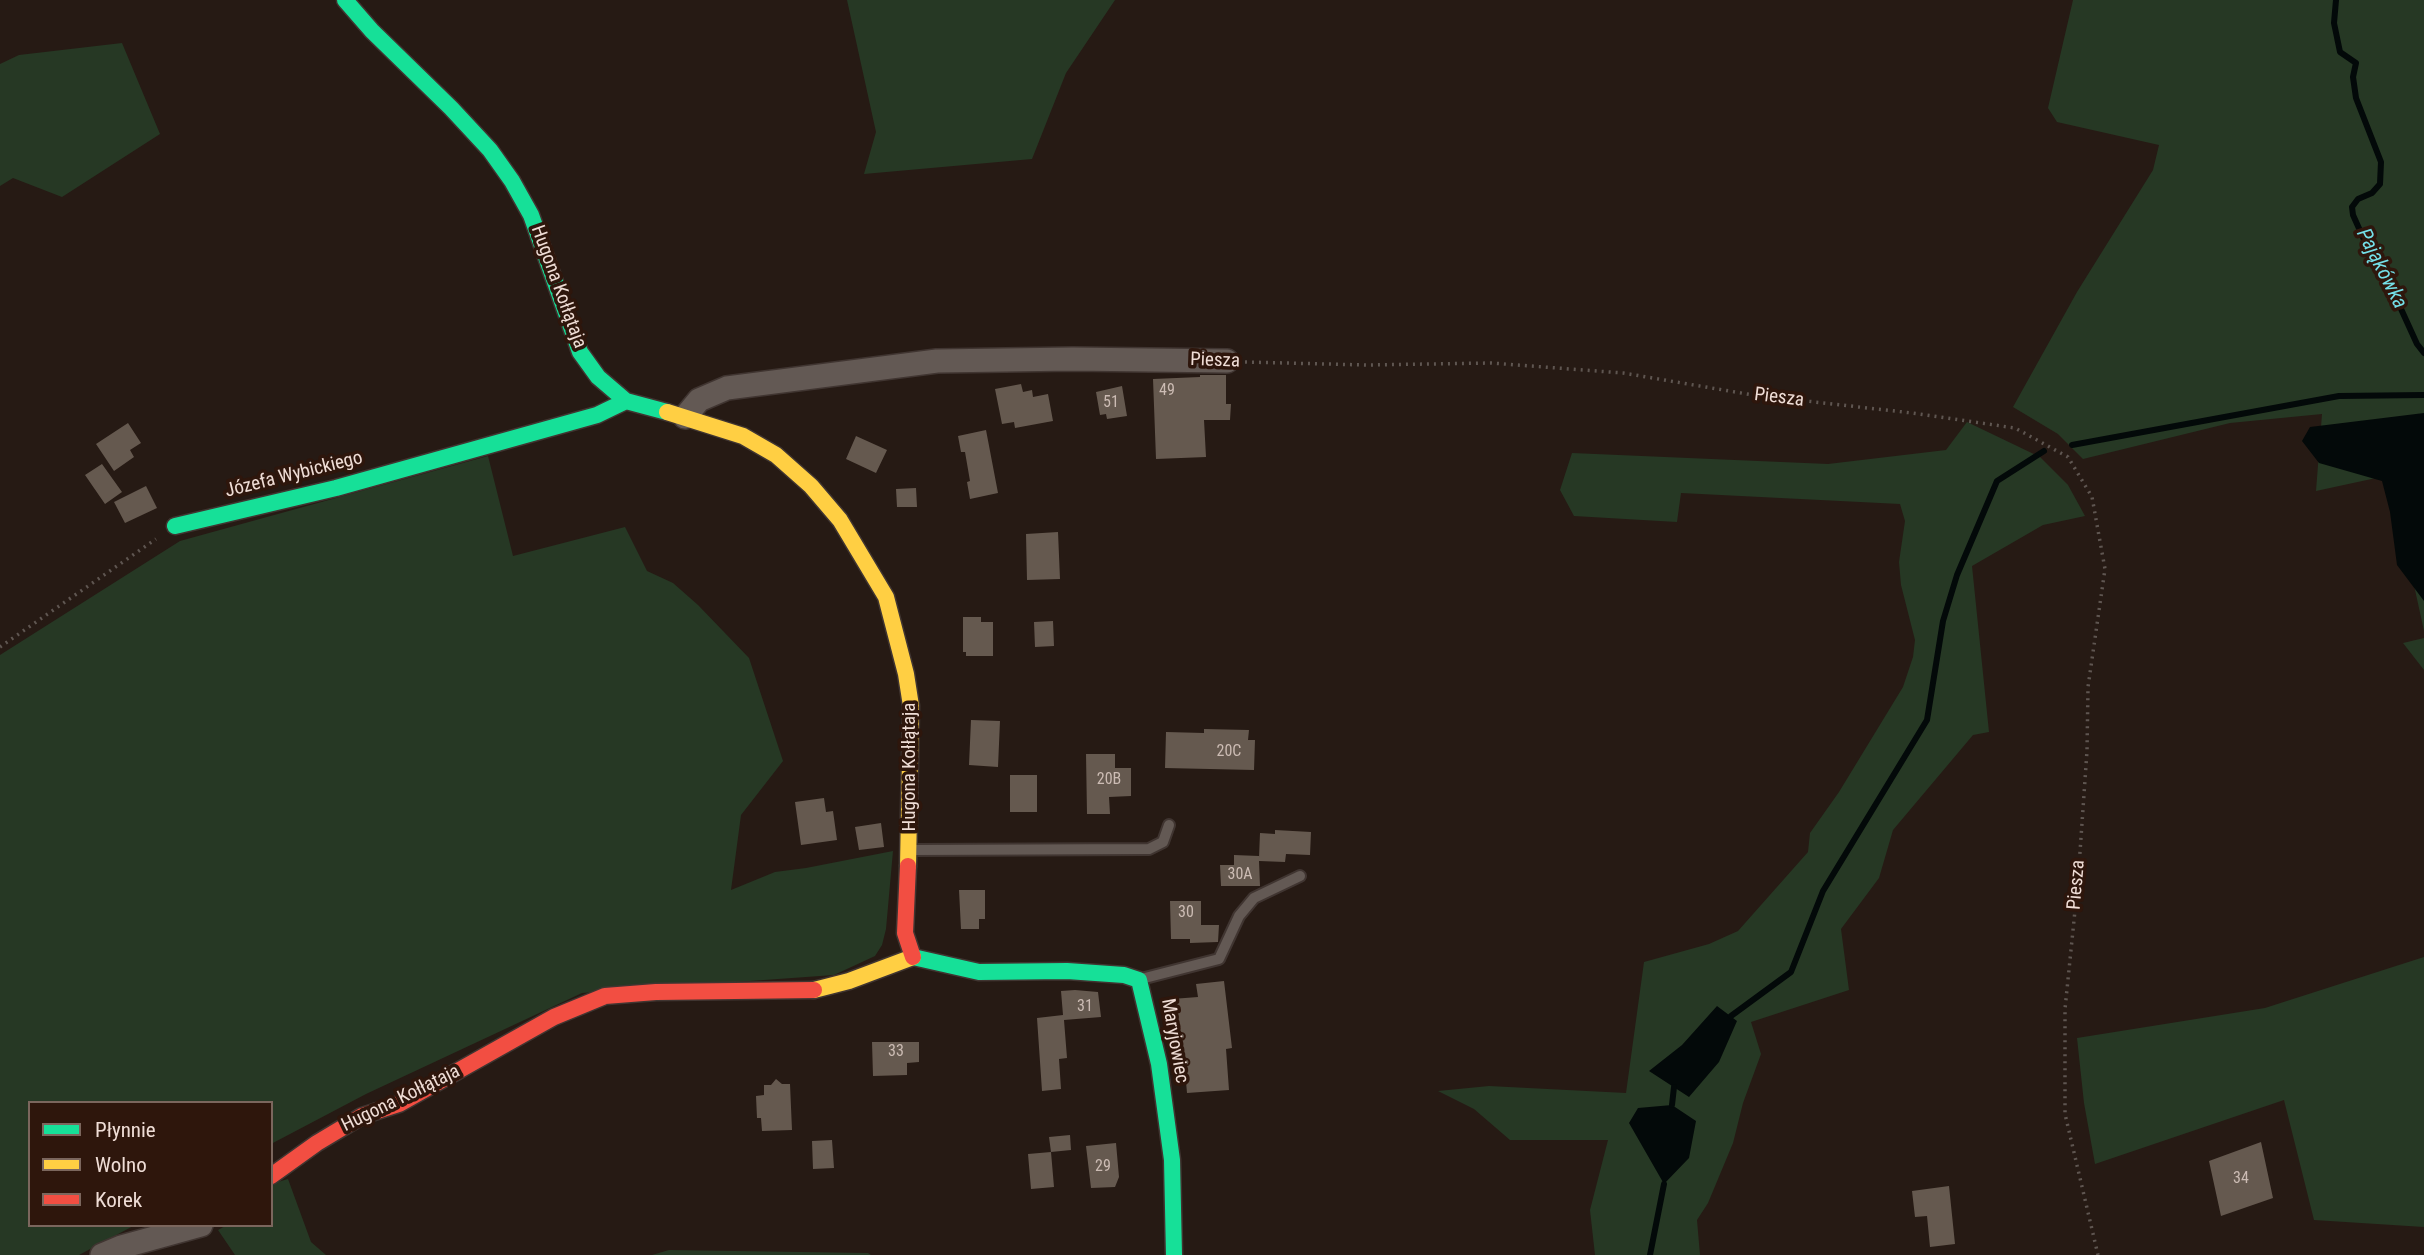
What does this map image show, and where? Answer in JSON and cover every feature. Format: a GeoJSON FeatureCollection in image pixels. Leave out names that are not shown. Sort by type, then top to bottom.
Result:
{"type":"FeatureCollection","features":[{"type":"Feature","properties":{"kind":"street","name":"Hugona Kołłątaja"},"geometry":{"type":"LineString","coordinates":[[273,1175],[317,1143],[362,1116],[399,1104],[554,1017],[605,996],[656,992],[808,992],[849,981],[913,957],[905,933],[911,706],[904,664],[886,597],[840,520],[811,486],[776,455],[743,436],[626,401],[598,377],[580,352],[531,215],[512,181],[490,150],[372,31],[345,0]]}},
{"type":"Feature","properties":{"kind":"street","name":"Piesza"},"geometry":{"type":"LineString","coordinates":[[685,417],[699,400],[727,388],[937,361],[1227,361]]}},
{"type":"Feature","properties":{"kind":"street","name":"Józefa Wybickiego"},"geometry":{"type":"LineString","coordinates":[[175,526],[336,488],[597,415],[626,401]]}},
{"type":"Feature","properties":{"kind":"street","name":"Maryjowiec"},"geometry":{"type":"LineString","coordinates":[[913,957],[979,972],[1066,971],[1124,975],[1139,980],[1159,1063],[1172,1160],[1174,1255]]}},
{"type":"Feature","properties":{"kind":"street"},"geometry":{"type":"LineString","coordinates":[[102,1255],[121,1247],[194,1227]]}},
{"type":"Feature","properties":{"kind":"lane"},"geometry":{"type":"LineString","coordinates":[[909,850],[1149,849],[1163,842],[1169,825]]}},
{"type":"Feature","properties":{"kind":"lane"},"geometry":{"type":"LineString","coordinates":[[1139,980],[1219,959],[1239,916],[1254,898],[1300,876]]}},
{"type":"Feature","properties":{"kind":"path","name":"Piesza"},"geometry":{"type":"LineString","coordinates":[[1227,361],[1367,365],[1491,363],[1623,373],[1753,395],[2015,428],[2068,457],[2092,497],[2105,569],[2088,687],[2087,751],[2078,881],[2064,1009],[2065,1114],[2098,1255]]}},
{"type":"Feature","properties":{"kind":"path"},"geometry":{"type":"LineString","coordinates":[[0,647],[175,526]]}},
{"type":"Feature","properties":{"kind":"green space"},"geometry":{"type":"Polygon","coordinates":[[[847,0],[1115,0],[1066,73],[1032,159],[864,174],[876,132],[847,0]]]}},
{"type":"Feature","properties":{"kind":"green space"},"geometry":{"type":"Polygon","coordinates":[[[2073,0],[2424,0],[2424,631],[2390,475],[2316,491],[2322,414],[2230,423],[2083,459],[2058,434],[2013,407],[2077,292],[2153,170],[2159,145],[2057,122],[2048,108],[2073,0]]]}},
{"type":"Feature","properties":{"kind":"green space"},"geometry":{"type":"Polygon","coordinates":[[[122,43],[160,134],[62,197],[13,178],[0,186],[0,64],[19,55],[122,43]]]}},
{"type":"Feature","properties":{"kind":"green space"},"geometry":{"type":"Polygon","coordinates":[[[1967,422],[2040,457],[2068,485],[2085,516],[2043,525],[1972,566],[1989,732],[1973,735],[1893,830],[1879,878],[1841,929],[1849,990],[1751,1022],[1761,1054],[1743,1103],[1733,1143],[1708,1203],[1697,1220],[1700,1255],[1595,1255],[1590,1210],[1608,1140],[1510,1140],[1474,1109],[1438,1091],[1489,1086],[1626,1093],[1644,962],[1709,944],[1738,931],[1808,852],[1810,833],[1839,792],[1903,687],[1913,657],[1915,640],[1901,585],[1899,562],[1905,521],[1900,504],[1681,493],[1677,522],[1574,516],[1560,490],[1572,453],[1828,464],[1946,450],[1967,422]]]}},
{"type":"Feature","properties":{"kind":"green space"},"geometry":{"type":"Polygon","coordinates":[[[488,456],[513,556],[625,527],[647,571],[673,583],[749,658],[783,761],[741,815],[731,890],[775,872],[893,851],[886,929],[882,945],[875,956],[834,975],[582,993],[366,1094],[273,1143],[273,1101],[28,1101],[28,1227],[131,1227],[79,1255],[0,1255],[0,655],[180,541],[488,456]]]}},
{"type":"Feature","properties":{"kind":"green space"},"geometry":{"type":"Polygon","coordinates":[[[2424,638],[2424,670],[2403,643],[2424,638]]]}},
{"type":"Feature","properties":{"kind":"green space"},"geometry":{"type":"Polygon","coordinates":[[[2424,957],[2424,1227],[2314,1220],[2284,1100],[2095,1164],[2084,1103],[2077,1038],[2265,1008],[2424,957]]]}},
{"type":"Feature","properties":{"kind":"green space"},"geometry":{"type":"Polygon","coordinates":[[[288,1179],[311,1242],[326,1255],[235,1255],[218,1230],[223,1227],[273,1227],[273,1183],[288,1179]]]}},
{"type":"Feature","properties":{"kind":"green space"},"geometry":{"type":"Polygon","coordinates":[[[669,1250],[868,1253],[871,1255],[652,1255],[669,1250]]]}},
{"type":"Feature","properties":{"kind":"shaded area"},"geometry":{"type":"Polygon","coordinates":[[[2424,413],[2424,601],[2397,565],[2390,512],[2382,481],[2319,463],[2302,441],[2310,427],[2424,413]]]}},
{"type":"Feature","properties":{"kind":"shaded area"},"geometry":{"type":"Polygon","coordinates":[[[1717,1006],[1737,1021],[1719,1062],[1689,1097],[1649,1071],[1682,1045],[1717,1006]]]}},
{"type":"Feature","properties":{"kind":"shaded area"},"geometry":{"type":"Polygon","coordinates":[[[1672,1105],[1696,1121],[1689,1158],[1664,1184],[1629,1123],[1638,1108],[1672,1105]]]}},
{"type":"Feature","properties":{"kind":"building"},"geometry":{"type":"Polygon","coordinates":[[[1226,375],[1226,404],[1231,404],[1230,420],[1204,420],[1206,457],[1156,459],[1153,379],[1226,375]]]}},
{"type":"Feature","properties":{"kind":"building"},"geometry":{"type":"Polygon","coordinates":[[[1021,384],[1023,392],[1032,390],[1033,397],[1048,394],[1053,421],[1015,428],[1014,422],[1002,424],[995,389],[1021,384]]]}},
{"type":"Feature","properties":{"kind":"building"},"geometry":{"type":"Polygon","coordinates":[[[1122,386],[1127,416],[1107,419],[1106,414],[1100,415],[1096,392],[1122,386]]]}},
{"type":"Feature","properties":{"kind":"building"},"geometry":{"type":"Polygon","coordinates":[[[128,423],[141,443],[130,450],[134,457],[114,471],[96,444],[128,423]]]}},
{"type":"Feature","properties":{"kind":"building"},"geometry":{"type":"Polygon","coordinates":[[[986,430],[998,493],[970,499],[965,452],[961,452],[958,436],[986,430]]]}},
{"type":"Feature","properties":{"kind":"building"},"geometry":{"type":"Polygon","coordinates":[[[856,436],[887,450],[876,473],[846,459],[856,436]]]}},
{"type":"Feature","properties":{"kind":"building"},"geometry":{"type":"Polygon","coordinates":[[[102,464],[122,492],[105,504],[85,475],[102,464]]]}},
{"type":"Feature","properties":{"kind":"building"},"geometry":{"type":"Polygon","coordinates":[[[146,486],[157,508],[125,523],[114,502],[146,486]]]}},
{"type":"Feature","properties":{"kind":"building"},"geometry":{"type":"Polygon","coordinates":[[[916,488],[917,507],[897,507],[896,489],[916,488]]]}},
{"type":"Feature","properties":{"kind":"building"},"geometry":{"type":"Polygon","coordinates":[[[1058,532],[1060,579],[1027,580],[1026,534],[1058,532]]]}},
{"type":"Feature","properties":{"kind":"building"},"geometry":{"type":"Polygon","coordinates":[[[963,617],[981,617],[981,622],[993,622],[993,656],[966,656],[966,652],[963,652],[963,617]]]}},
{"type":"Feature","properties":{"kind":"building"},"geometry":{"type":"Polygon","coordinates":[[[1053,621],[1054,646],[1035,647],[1034,622],[1053,621]]]}},
{"type":"Feature","properties":{"kind":"building"},"geometry":{"type":"Polygon","coordinates":[[[971,720],[1000,721],[998,767],[969,765],[971,720]]]}},
{"type":"Feature","properties":{"kind":"building"},"geometry":{"type":"Polygon","coordinates":[[[1204,729],[1249,730],[1248,740],[1255,740],[1254,770],[1165,768],[1166,732],[1204,733],[1204,729]]]}},
{"type":"Feature","properties":{"kind":"building"},"geometry":{"type":"Polygon","coordinates":[[[1086,754],[1115,754],[1115,768],[1131,768],[1131,796],[1109,797],[1110,814],[1087,814],[1086,754]]]}},
{"type":"Feature","properties":{"kind":"building"},"geometry":{"type":"Polygon","coordinates":[[[1010,775],[1037,775],[1037,812],[1010,812],[1010,775]]]}},
{"type":"Feature","properties":{"kind":"building"},"geometry":{"type":"Polygon","coordinates":[[[824,798],[826,812],[833,811],[837,840],[801,845],[795,802],[824,798]]]}},
{"type":"Feature","properties":{"kind":"building"},"geometry":{"type":"Polygon","coordinates":[[[881,823],[884,847],[859,850],[855,827],[881,823]]]}},
{"type":"Feature","properties":{"kind":"building"},"geometry":{"type":"Polygon","coordinates":[[[1275,830],[1311,832],[1310,855],[1286,854],[1285,862],[1259,861],[1260,886],[1221,886],[1220,865],[1234,865],[1234,855],[1259,858],[1260,833],[1275,834],[1275,830]]]}},
{"type":"Feature","properties":{"kind":"building"},"geometry":{"type":"Polygon","coordinates":[[[959,890],[985,890],[985,919],[979,919],[979,929],[961,929],[959,890]]]}},
{"type":"Feature","properties":{"kind":"building"},"geometry":{"type":"Polygon","coordinates":[[[1170,901],[1201,901],[1201,925],[1219,925],[1218,942],[1190,943],[1190,939],[1171,939],[1170,901]]]}},
{"type":"Feature","properties":{"kind":"building"},"geometry":{"type":"Polygon","coordinates":[[[1224,981],[1232,1048],[1226,1049],[1229,1090],[1187,1093],[1182,1037],[1175,1037],[1172,999],[1198,997],[1196,984],[1224,981]]]}},
{"type":"Feature","properties":{"kind":"building"},"geometry":{"type":"Polygon","coordinates":[[[1061,991],[1098,992],[1101,1017],[1064,1020],[1067,1058],[1059,1059],[1061,1089],[1042,1091],[1037,1018],[1063,1015],[1061,991]]]}},
{"type":"Feature","properties":{"kind":"building"},"geometry":{"type":"Polygon","coordinates":[[[872,1042],[919,1042],[919,1062],[907,1063],[907,1075],[873,1076],[872,1042]]]}},
{"type":"Feature","properties":{"kind":"building"},"geometry":{"type":"Polygon","coordinates":[[[776,1079],[782,1084],[790,1084],[792,1130],[762,1131],[761,1118],[757,1118],[756,1096],[764,1095],[764,1085],[771,1085],[776,1079]]]}},
{"type":"Feature","properties":{"kind":"building"},"geometry":{"type":"Polygon","coordinates":[[[1070,1135],[1071,1150],[1051,1152],[1049,1137],[1070,1135]]]}},
{"type":"Feature","properties":{"kind":"building"},"geometry":{"type":"Polygon","coordinates":[[[832,1140],[834,1168],[813,1169],[812,1141],[832,1140]]]}},
{"type":"Feature","properties":{"kind":"building"},"geometry":{"type":"Polygon","coordinates":[[[2261,1142],[2273,1198],[2221,1216],[2209,1161],[2261,1142]]]}},
{"type":"Feature","properties":{"kind":"building"},"geometry":{"type":"Polygon","coordinates":[[[1116,1143],[1119,1177],[1115,1187],[1091,1188],[1086,1146],[1116,1143]]]}},
{"type":"Feature","properties":{"kind":"building"},"geometry":{"type":"Polygon","coordinates":[[[1051,1152],[1054,1187],[1031,1189],[1028,1154],[1051,1152]]]}},
{"type":"Feature","properties":{"kind":"building"},"geometry":{"type":"Polygon","coordinates":[[[1949,1186],[1955,1244],[1930,1247],[1927,1216],[1915,1217],[1912,1191],[1949,1186]]]}},
{"type":"Feature","properties":{"kind":"waterway","name":"Pająkówka"},"geometry":{"type":"LineString","coordinates":[[2336,0],[2334,23],[2340,52],[2356,63],[2353,77],[2356,98],[2381,162],[2380,184],[2372,193],[2358,199],[2352,207],[2353,215],[2366,244],[2381,265],[2417,344],[2424,353]]}},
{"type":"Feature","properties":{"kind":"waterway"},"geometry":{"type":"LineString","coordinates":[[2072,445],[2339,396],[2424,395]]}},
{"type":"Feature","properties":{"kind":"waterway"},"geometry":{"type":"LineString","coordinates":[[1731,1016],[1791,972],[1823,891],[1927,720],[1943,621],[1957,575],[1997,481],[2044,451]]}},
{"type":"Feature","properties":{"kind":"waterway"},"geometry":{"type":"LineString","coordinates":[[1672,1105],[1674,1087]]}},
{"type":"Feature","properties":{"kind":"waterway"},"geometry":{"type":"LineString","coordinates":[[1650,1255],[1664,1184]]}},
{"type":"Feature","properties":{"kind":"traffic: fast"},"geometry":{"type":"LineString","coordinates":[[345,0],[372,31],[490,150],[512,181],[531,215],[580,352],[598,377],[626,401],[667,412]]}},
{"type":"Feature","properties":{"kind":"traffic: fast"},"geometry":{"type":"LineString","coordinates":[[175,526],[336,488],[597,415],[626,401]]}},
{"type":"Feature","properties":{"kind":"traffic: fast"},"geometry":{"type":"LineString","coordinates":[[913,957],[979,972],[1067,971],[1124,975],[1139,980],[1159,1064],[1172,1160],[1174,1255]]}},
{"type":"Feature","properties":{"kind":"traffic: slow"},"geometry":{"type":"LineString","coordinates":[[667,412],[743,436],[776,455],[811,486],[840,520],[886,597],[906,674],[911,706],[908,866]]}},
{"type":"Feature","properties":{"kind":"traffic: slow"},"geometry":{"type":"LineString","coordinates":[[814,990],[849,981],[913,957]]}},
{"type":"Feature","properties":{"kind":"traffic: jam"},"geometry":{"type":"LineString","coordinates":[[908,866],[905,933],[913,957]]}},
{"type":"Feature","properties":{"kind":"traffic: jam"},"geometry":{"type":"LineString","coordinates":[[273,1175],[317,1143],[362,1116],[399,1104],[554,1017],[605,996],[656,992],[814,990]]}}]}
